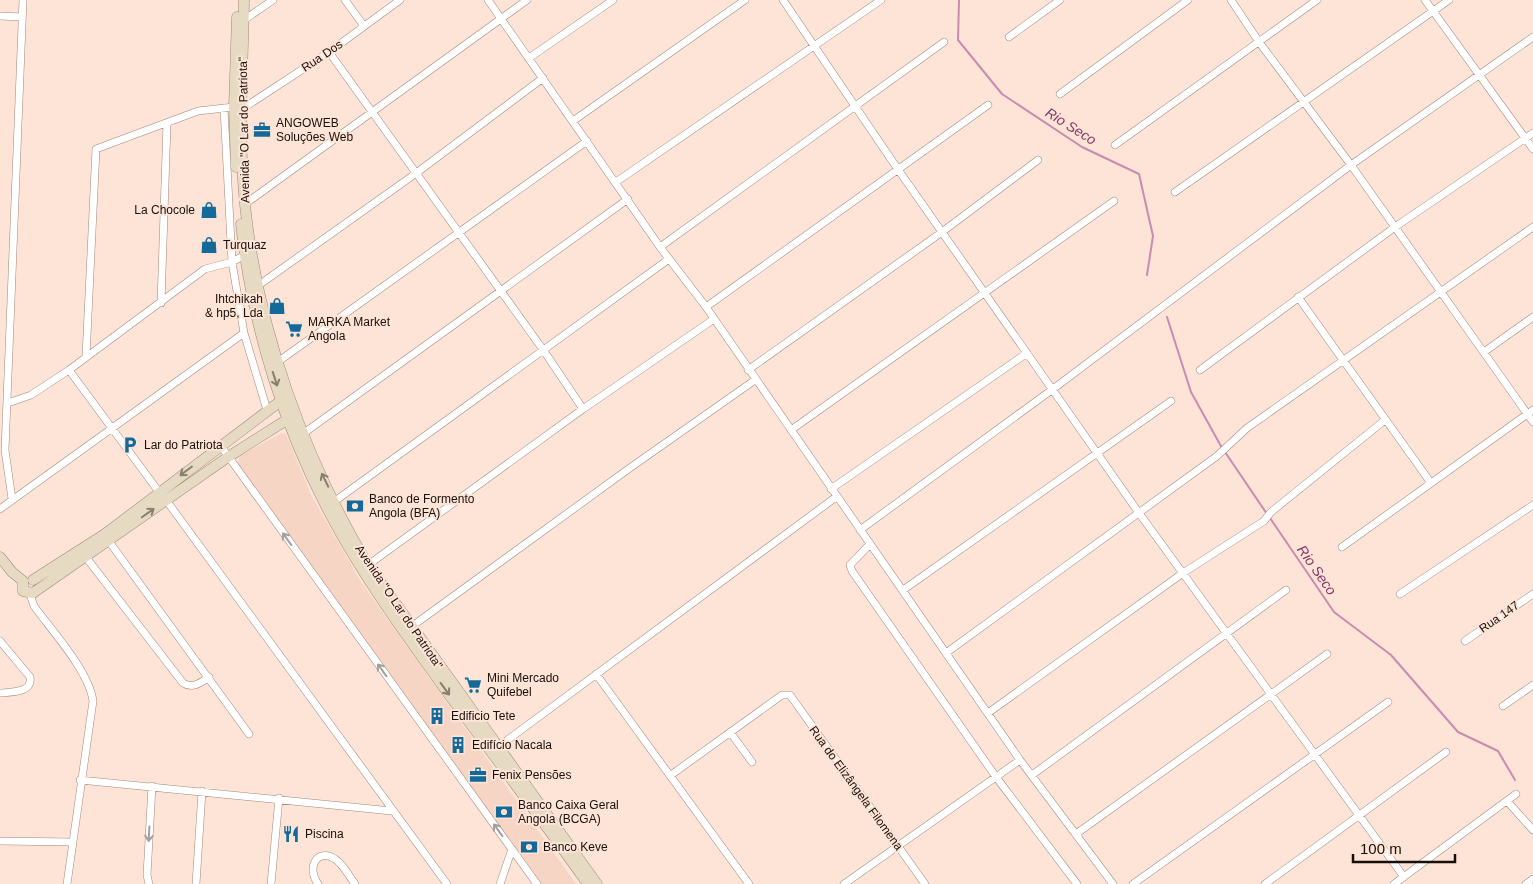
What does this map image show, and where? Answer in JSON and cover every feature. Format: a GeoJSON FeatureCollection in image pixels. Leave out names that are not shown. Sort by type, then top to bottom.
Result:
{"type":"FeatureCollection","features":[{"type":"Feature","properties":{"kind":"main road","name":"Avenida \"O Lar do Patriota\""},"geometry":{"type":"LineString","coordinates":[[237,0],[237,183],[245,255],[255,305],[288,419],[314,482],[334,522],[377,593],[588,884]]}},
{"type":"Feature","properties":{"kind":"main road","name":"Avenida \"O Lar do Patriota\""},"geometry":{"type":"LineString","coordinates":[[244,0],[238,108],[245,204],[259,285],[279,361],[304,433],[350,534],[368,565],[597,884]]}},
{"type":"Feature","properties":{"kind":"main road"},"geometry":{"type":"LineString","coordinates":[[30,586],[85,556],[108,540],[220,445],[282,400]]}},
{"type":"Feature","properties":{"kind":"main road"},"geometry":{"type":"LineString","coordinates":[[30,586],[162,496],[288,419]]}},
{"type":"Feature","properties":{"kind":"main road"},"geometry":{"type":"LineString","coordinates":[[0,557],[12,572],[30,586]]}},
{"type":"Feature","properties":{"kind":"street"},"geometry":{"type":"LineString","coordinates":[[12,499],[5,450],[23,0]]}},
{"type":"Feature","properties":{"kind":"street"},"geometry":{"type":"LineString","coordinates":[[244,20],[273,0]]}},
{"type":"Feature","properties":{"kind":"street"},"geometry":{"type":"LineString","coordinates":[[345,0],[364,26]]}},
{"type":"Feature","properties":{"kind":"street","name":"Rua Dos"},"geometry":{"type":"LineString","coordinates":[[238,108],[328,52],[400,0]]}},
{"type":"Feature","properties":{"kind":"street"},"geometry":{"type":"LineString","coordinates":[[488,0],[660,247],[706,307],[1020,760],[1113,884]]}},
{"type":"Feature","properties":{"kind":"street"},"geometry":{"type":"LineString","coordinates":[[245,204],[527,0]]}},
{"type":"Feature","properties":{"kind":"street"},"geometry":{"type":"LineString","coordinates":[[529,58],[613,0]]}},
{"type":"Feature","properties":{"kind":"street"},"geometry":{"type":"LineString","coordinates":[[573,121],[745,0]]}},
{"type":"Feature","properties":{"kind":"street"},"geometry":{"type":"LineString","coordinates":[[783,0],[897,168],[1098,453],[1138,513],[1227,633],[1269,695],[1404,877]]}},
{"type":"Feature","properties":{"kind":"street"},"geometry":{"type":"LineString","coordinates":[[616,182],[881,0]]}},
{"type":"Feature","properties":{"kind":"street"},"geometry":{"type":"LineString","coordinates":[[1009,37],[1060,0]]}},
{"type":"Feature","properties":{"kind":"street"},"geometry":{"type":"LineString","coordinates":[[1060,94],[1188,0]]}},
{"type":"Feature","properties":{"kind":"street"},"geometry":{"type":"LineString","coordinates":[[1232,0],[1303,104],[1351,165],[1484,352],[1530,412],[1533,422]]}},
{"type":"Feature","properties":{"kind":"street"},"geometry":{"type":"LineString","coordinates":[[1115,145],[1317,0]]}},
{"type":"Feature","properties":{"kind":"street"},"geometry":{"type":"LineString","coordinates":[[1425,0],[1533,149]]}},
{"type":"Feature","properties":{"kind":"street"},"geometry":{"type":"LineString","coordinates":[[1174,192],[1303,104],[1449,0]]}},
{"type":"Feature","properties":{"kind":"street"},"geometry":{"type":"LineString","coordinates":[[0,16],[22,17]]}},
{"type":"Feature","properties":{"kind":"street"},"geometry":{"type":"LineString","coordinates":[[860,530],[1053,389],[1351,165],[1533,37]]}},
{"type":"Feature","properties":{"kind":"street"},"geometry":{"type":"LineString","coordinates":[[660,247],[944,42]]}},
{"type":"Feature","properties":{"kind":"street"},"geometry":{"type":"LineString","coordinates":[[328,52],[544,351],[583,409]]}},
{"type":"Feature","properties":{"kind":"street"},"geometry":{"type":"LineString","coordinates":[[259,285],[415,174],[543,78]]}},
{"type":"Feature","properties":{"kind":"street"},"geometry":{"type":"LineString","coordinates":[[706,307],[897,168],[988,105]]}},
{"type":"Feature","properties":{"kind":"street"},"geometry":{"type":"LineString","coordinates":[[224,108],[232,262],[244,333],[267,410]]}},
{"type":"Feature","properties":{"kind":"street"},"geometry":{"type":"LineString","coordinates":[[86,356],[95,152],[98,148],[168,124],[198,111],[238,108]]}},
{"type":"Feature","properties":{"kind":"street"},"geometry":{"type":"LineString","coordinates":[[161,303],[168,124]]}},
{"type":"Feature","properties":{"kind":"street"},"geometry":{"type":"LineString","coordinates":[[1200,370],[1395,227],[1533,133]]}},
{"type":"Feature","properties":{"kind":"street"},"geometry":{"type":"LineString","coordinates":[[279,361],[457,232],[587,141]]}},
{"type":"Feature","properties":{"kind":"street"},"geometry":{"type":"LineString","coordinates":[[748,370],[942,232],[1038,160]]}},
{"type":"Feature","properties":{"kind":"street"},"geometry":{"type":"LineString","coordinates":[[304,433],[628,199]]}},
{"type":"Feature","properties":{"kind":"street"},"geometry":{"type":"LineString","coordinates":[[791,430],[1114,201]]}},
{"type":"Feature","properties":{"kind":"street"},"geometry":{"type":"LineString","coordinates":[[946,653],[1217,456],[1234,440],[1343,359],[1533,227]]}},
{"type":"Feature","properties":{"kind":"street"},"geometry":{"type":"LineString","coordinates":[[8,403],[30,395],[69,370],[210,266],[232,262],[245,255]]}},
{"type":"Feature","properties":{"kind":"street"},"geometry":{"type":"LineString","coordinates":[[335,501],[669,259]]}},
{"type":"Feature","properties":{"kind":"street"},"geometry":{"type":"LineString","coordinates":[[1298,297],[1430,483]]}},
{"type":"Feature","properties":{"kind":"street"},"geometry":{"type":"LineString","coordinates":[[1484,352],[1533,317]]}},
{"type":"Feature","properties":{"kind":"street"},"geometry":{"type":"LineString","coordinates":[[368,565],[583,409],[714,319]]}},
{"type":"Feature","properties":{"kind":"street"},"geometry":{"type":"LineString","coordinates":[[0,509],[244,333]]}},
{"type":"Feature","properties":{"kind":"street"},"geometry":{"type":"LineString","coordinates":[[831,489],[1027,353]]}},
{"type":"Feature","properties":{"kind":"street"},"geometry":{"type":"LineString","coordinates":[[69,370],[110,429],[162,496],[447,884]]}},
{"type":"Feature","properties":{"kind":"street"},"geometry":{"type":"LineString","coordinates":[[411,627],[627,470],[755,380]]}},
{"type":"Feature","properties":{"kind":"street"},"geometry":{"type":"LineString","coordinates":[[903,590],[1171,401]]}},
{"type":"Feature","properties":{"kind":"street"},"geometry":{"type":"LineString","coordinates":[[1342,547],[1530,412]]}},
{"type":"Feature","properties":{"kind":"street"},"geometry":{"type":"LineString","coordinates":[[988,713],[1183,573],[1264,521],[1270,512],[1386,420]]}},
{"type":"Feature","properties":{"kind":"street"},"geometry":{"type":"LineString","coordinates":[[220,445],[537,884]]}},
{"type":"Feature","properties":{"kind":"street"},"geometry":{"type":"LineString","coordinates":[[498,747],[836,497]]}},
{"type":"Feature","properties":{"kind":"street"},"geometry":{"type":"LineString","coordinates":[[1400,594],[1533,505]]}},
{"type":"Feature","properties":{"kind":"street"},"geometry":{"type":"LineString","coordinates":[[108,540],[249,734]]}},
{"type":"Feature","properties":{"kind":"street"},"geometry":{"type":"LineString","coordinates":[[870,544],[852,560],[850,565],[852,571],[996,777],[1076,884]]}},
{"type":"Feature","properties":{"kind":"street"},"geometry":{"type":"LineString","coordinates":[[85,556],[183,682],[189,686],[196,686],[209,677]]}},
{"type":"Feature","properties":{"kind":"street"},"geometry":{"type":"LineString","coordinates":[[30,586],[34,606],[83,674],[92,691],[93,701],[80,780],[67,884]]}},
{"type":"Feature","properties":{"kind":"street"},"geometry":{"type":"LineString","coordinates":[[1032,775],[1286,590]]}},
{"type":"Feature","properties":{"kind":"street","name":"Rua 147"},"geometry":{"type":"LineString","coordinates":[[1465,641],[1533,594]]}},
{"type":"Feature","properties":{"kind":"street"},"geometry":{"type":"LineString","coordinates":[[0,641],[30,677],[31,682],[20,691],[0,693]]}},
{"type":"Feature","properties":{"kind":"street"},"geometry":{"type":"LineString","coordinates":[[1076,834],[1327,654]]}},
{"type":"Feature","properties":{"kind":"street"},"geometry":{"type":"LineString","coordinates":[[596,674],[749,884]]}},
{"type":"Feature","properties":{"kind":"street"},"geometry":{"type":"LineString","coordinates":[[1503,706],[1533,685]]}},
{"type":"Feature","properties":{"kind":"street","name":"Rua do Elizângela Filomena"},"geometry":{"type":"LineString","coordinates":[[730,732],[786,694],[790,695],[925,884]]}},
{"type":"Feature","properties":{"kind":"street"},"geometry":{"type":"LineString","coordinates":[[1133,884],[1388,702]]}},
{"type":"Feature","properties":{"kind":"street"},"geometry":{"type":"LineString","coordinates":[[671,775],[730,732],[752,762]]}},
{"type":"Feature","properties":{"kind":"street"},"geometry":{"type":"LineString","coordinates":[[1265,884],[1446,752]]}},
{"type":"Feature","properties":{"kind":"street"},"geometry":{"type":"LineString","coordinates":[[844,884],[1020,760]]}},
{"type":"Feature","properties":{"kind":"street"},"geometry":{"type":"LineString","coordinates":[[80,780],[279,798],[392,811]]}},
{"type":"Feature","properties":{"kind":"street"},"geometry":{"type":"LineString","coordinates":[[149,884],[147,875],[152,786]]}},
{"type":"Feature","properties":{"kind":"street"},"geometry":{"type":"LineString","coordinates":[[196,884],[202,791]]}},
{"type":"Feature","properties":{"kind":"street"},"geometry":{"type":"LineString","coordinates":[[1394,884],[1516,794]]}},
{"type":"Feature","properties":{"kind":"street"},"geometry":{"type":"LineString","coordinates":[[271,884],[279,798]]}},
{"type":"Feature","properties":{"kind":"street"},"geometry":{"type":"LineString","coordinates":[[1507,801],[1533,830]]}},
{"type":"Feature","properties":{"kind":"street"},"geometry":{"type":"LineString","coordinates":[[0,841],[72,842]]}},
{"type":"Feature","properties":{"kind":"street"},"geometry":{"type":"LineString","coordinates":[[500,884],[512,849]]}},
{"type":"Feature","properties":{"kind":"street"},"geometry":{"type":"LineString","coordinates":[[318,884],[312,875],[312,865],[319,858],[328,856],[338,860],[355,884]]}},
{"type":"Feature","properties":{"kind":"street"},"geometry":{"type":"LineString","coordinates":[[1526,884],[1533,879]]}},
{"type":"Feature","properties":{"kind":"shaded area"},"geometry":{"type":"Polygon","coordinates":[[[282,433],[286,434],[311,495],[361,582],[576,884],[541,884],[239,465],[240,456],[282,433]]]}},
{"type":"Feature","properties":{"kind":"waterway","name":"Rio Seco"},"geometry":{"type":"LineString","coordinates":[[959,0],[958,40],[1002,94],[1082,147],[1139,174],[1153,236],[1147,275]]}},
{"type":"Feature","properties":{"kind":"waterway","name":"Rio Seco"},"geometry":{"type":"LineString","coordinates":[[1167,317],[1191,392],[1222,448]]}},
{"type":"Feature","properties":{"kind":"waterway","name":"Rio Seco"},"geometry":{"type":"LineString","coordinates":[[1225,452],[1267,514]]}},
{"type":"Feature","properties":{"kind":"waterway","name":"Rio Seco"},"geometry":{"type":"LineString","coordinates":[[1270,518],[1334,612],[1391,655],[1458,732],[1498,751],[1515,780]]}},
{"type":"Feature","properties":{"kind":"place","name":"ANGOWEB Soluções Web"},"geometry":{"type":"Point","coordinates":[262,130]}},
{"type":"Feature","properties":{"kind":"place","name":"La Chocole"},"geometry":{"type":"Point","coordinates":[209,210]}},
{"type":"Feature","properties":{"kind":"place","name":"Turquaz"},"geometry":{"type":"Point","coordinates":[209,245]}},
{"type":"Feature","properties":{"kind":"place","name":"Ihtchikah & hp5, Lda"},"geometry":{"type":"Point","coordinates":[277,306]}},
{"type":"Feature","properties":{"kind":"place","name":"MARKA Market Angola"},"geometry":{"type":"Point","coordinates":[294,329]}},
{"type":"Feature","properties":{"kind":"place","name":"Lar do Patriota"},"geometry":{"type":"Point","coordinates":[130,445]}},
{"type":"Feature","properties":{"kind":"place","name":"Banco de Formento Angola (BFA)"},"geometry":{"type":"Point","coordinates":[355,506]}},
{"type":"Feature","properties":{"kind":"place","name":"Mini Mercado Quifebel"},"geometry":{"type":"Point","coordinates":[473,685]}},
{"type":"Feature","properties":{"kind":"place","name":"Edificio Tete"},"geometry":{"type":"Point","coordinates":[437,716]}},
{"type":"Feature","properties":{"kind":"place","name":"Edifício Nacala"},"geometry":{"type":"Point","coordinates":[458,745]}},
{"type":"Feature","properties":{"kind":"place","name":"Fenix Pensões"},"geometry":{"type":"Point","coordinates":[478,775]}},
{"type":"Feature","properties":{"kind":"place","name":"Banco Caixa Geral Angola (BCGA)"},"geometry":{"type":"Point","coordinates":[504,812]}},
{"type":"Feature","properties":{"kind":"place","name":"Piscina"},"geometry":{"type":"Point","coordinates":[291,834]}},
{"type":"Feature","properties":{"kind":"place","name":"Banco Keve"},"geometry":{"type":"Point","coordinates":[529,847]}}]}
